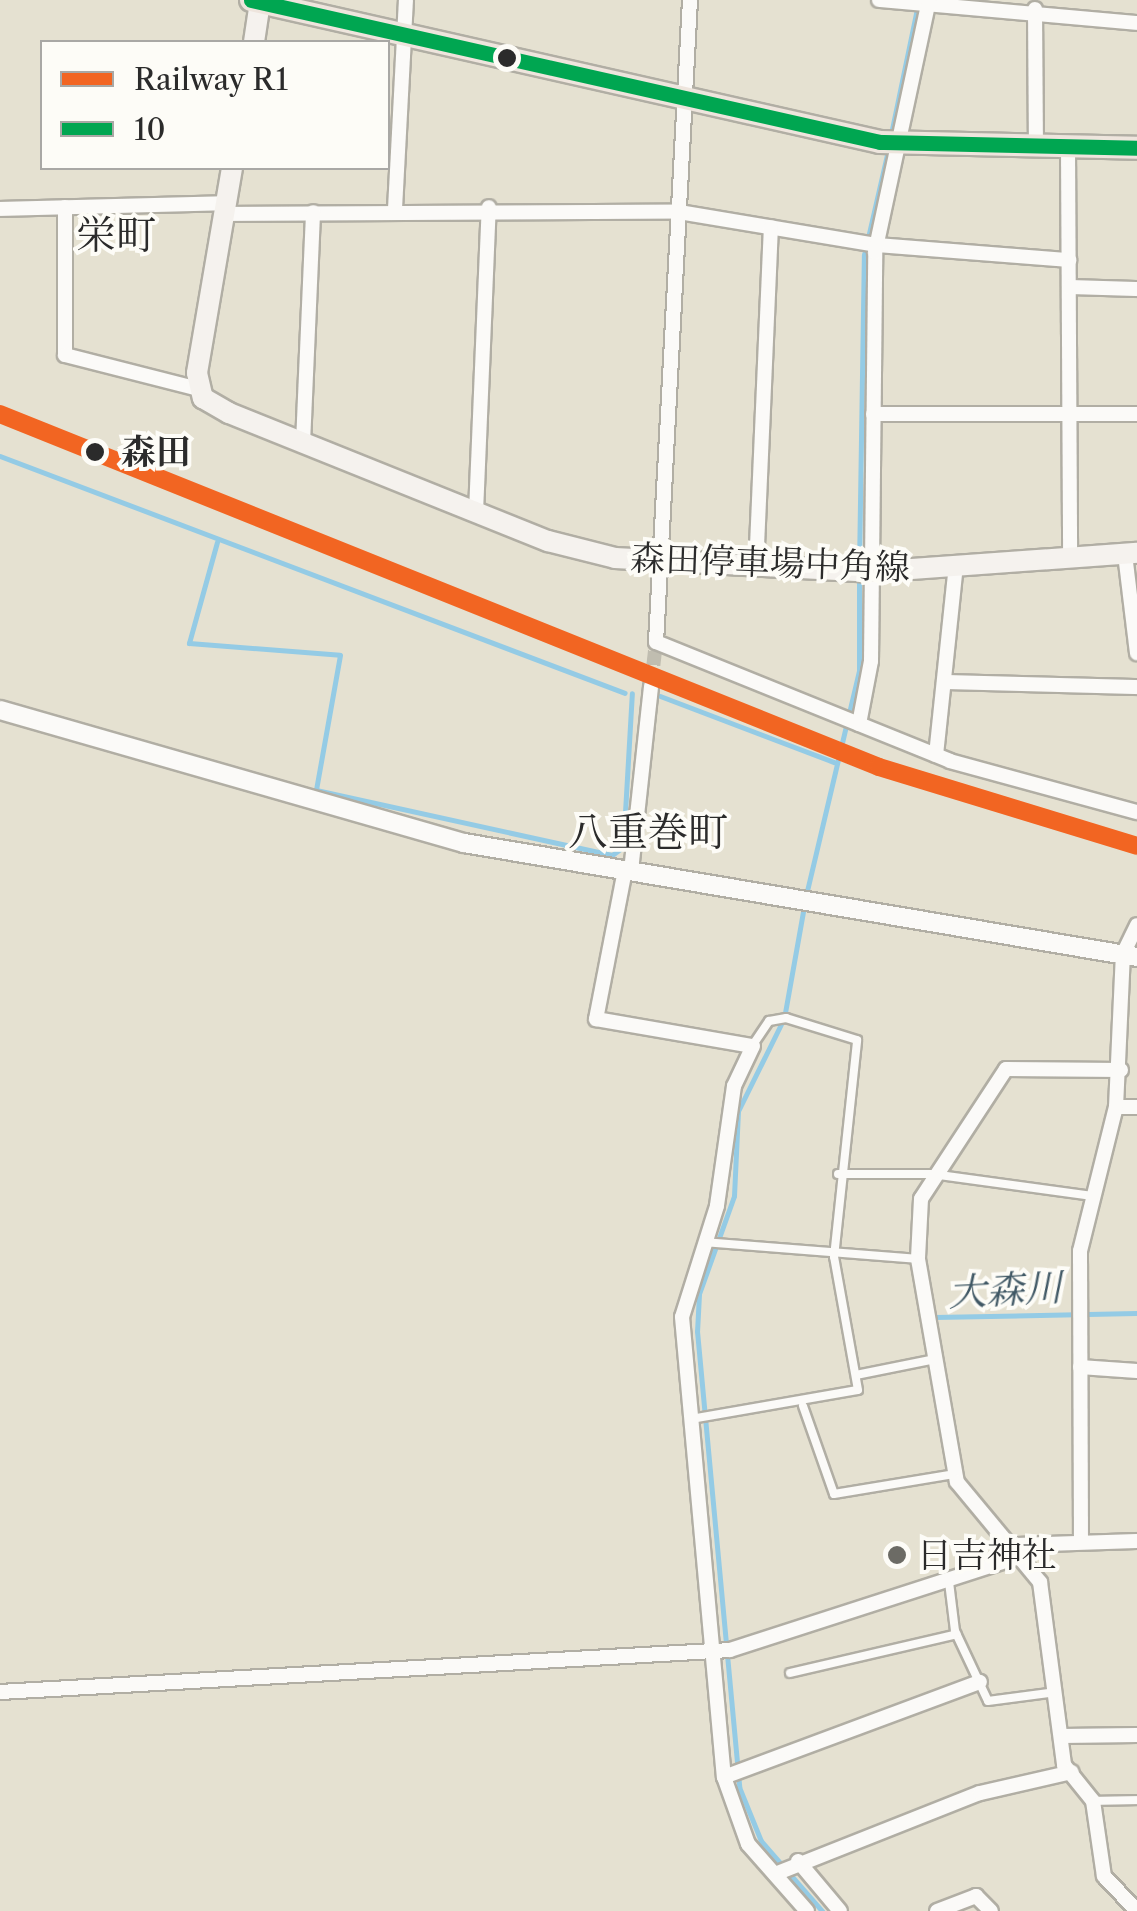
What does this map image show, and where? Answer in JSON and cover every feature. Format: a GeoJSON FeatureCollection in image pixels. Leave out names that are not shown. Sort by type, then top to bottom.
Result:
{"type":"FeatureCollection","features":[{"type":"Feature","properties":{"kind":"main road"},"geometry":{"type":"LineString","coordinates":[[254,40],[257,1],[900,145],[1137,148]]}},
{"type":"Feature","properties":{"kind":"main road"},"geometry":{"type":"LineString","coordinates":[[198,389],[232,170]]}},
{"type":"Feature","properties":{"kind":"main road","name":"森田停車場中角線"},"geometry":{"type":"LineString","coordinates":[[198,389],[229,413],[574,549],[661,564],[861,572],[1131,553]]}},
{"type":"Feature","properties":{"kind":"street"},"geometry":{"type":"LineString","coordinates":[[395,210],[406,0]]}},
{"type":"Feature","properties":{"kind":"street"},"geometry":{"type":"LineString","coordinates":[[690,0],[656,642],[936,755],[1137,812]]}},
{"type":"Feature","properties":{"kind":"street"},"geometry":{"type":"LineString","coordinates":[[879,0],[1042,6],[1137,23]]}},
{"type":"Feature","properties":{"kind":"street"},"geometry":{"type":"LineString","coordinates":[[859,724],[871,661],[861,572],[873,414],[877,245],[929,3]]}},
{"type":"Feature","properties":{"kind":"street"},"geometry":{"type":"LineString","coordinates":[[1036,148],[1042,6]]}},
{"type":"Feature","properties":{"kind":"street"},"geometry":{"type":"LineString","coordinates":[[1068,148],[1070,558]]}},
{"type":"Feature","properties":{"kind":"street"},"geometry":{"type":"LineString","coordinates":[[64,207],[66,355],[198,389]]}},
{"type":"Feature","properties":{"kind":"street"},"geometry":{"type":"LineString","coordinates":[[476,512],[489,207]]}},
{"type":"Feature","properties":{"kind":"street"},"geometry":{"type":"LineString","coordinates":[[0,209],[313,212],[489,207],[679,212],[877,245],[1068,260]]}},
{"type":"Feature","properties":{"kind":"street"},"geometry":{"type":"LineString","coordinates":[[303,443],[313,212]]}},
{"type":"Feature","properties":{"kind":"street"},"geometry":{"type":"LineString","coordinates":[[756,569],[771,228]]}},
{"type":"Feature","properties":{"kind":"street"},"geometry":{"type":"LineString","coordinates":[[1068,287],[1137,289]]}},
{"type":"Feature","properties":{"kind":"street"},"geometry":{"type":"LineString","coordinates":[[873,414],[1137,414]]}},
{"type":"Feature","properties":{"kind":"street"},"geometry":{"type":"LineString","coordinates":[[1131,553],[1137,653]]}},
{"type":"Feature","properties":{"kind":"street"},"geometry":{"type":"LineString","coordinates":[[936,755],[956,566]]}},
{"type":"Feature","properties":{"kind":"street"},"geometry":{"type":"LineString","coordinates":[[944,682],[1137,686]]}},
{"type":"Feature","properties":{"kind":"street"},"geometry":{"type":"LineString","coordinates":[[651,686],[628,870],[596,1019],[753,1046],[725,1120],[708,1243],[682,1316],[732,1774],[748,1844],[840,1911]]}},
{"type":"Feature","properties":{"kind":"street"},"geometry":{"type":"LineString","coordinates":[[0,710],[464,843],[1130,955]]}},
{"type":"Feature","properties":{"kind":"street"},"geometry":{"type":"LineString","coordinates":[[1080,1540],[1080,1311],[1092,1196],[1116,1107],[1130,955],[1137,925]]}},
{"type":"Feature","properties":{"kind":"street"},"geometry":{"type":"LineString","coordinates":[[1121,1070],[1006,1069],[932,1174],[920,1198],[918,1259],[955,1474],[1021,1550],[1050,1610],[1062,1736],[1072,1772],[1093,1801],[1104,1876],[1137,1911]]}},
{"type":"Feature","properties":{"kind":"street"},"geometry":{"type":"LineString","coordinates":[[1116,1107],[1137,1107]]}},
{"type":"Feature","properties":{"kind":"street"},"geometry":{"type":"LineString","coordinates":[[1080,1367],[1137,1371]]}},
{"type":"Feature","properties":{"kind":"street"},"geometry":{"type":"LineString","coordinates":[[0,1692],[720,1650],[948,1582],[1021,1550],[1080,1540],[1137,1541]]}},
{"type":"Feature","properties":{"kind":"street"},"geometry":{"type":"LineString","coordinates":[[732,1774],[980,1682]]}},
{"type":"Feature","properties":{"kind":"street"},"geometry":{"type":"LineString","coordinates":[[1062,1736],[1137,1735]]}},
{"type":"Feature","properties":{"kind":"street"},"geometry":{"type":"LineString","coordinates":[[786,1868],[980,1793],[1072,1772]]}},
{"type":"Feature","properties":{"kind":"street"},"geometry":{"type":"LineString","coordinates":[[786,1868],[807,1911]]}},
{"type":"Feature","properties":{"kind":"street"},"geometry":{"type":"LineString","coordinates":[[937,1911],[976,1896],[991,1911]]}},
{"type":"Feature","properties":{"kind":"lane"},"geometry":{"type":"LineString","coordinates":[[695,1418],[803,1406],[858,1390],[834,1257],[838,1174],[857,1040],[786,1018],[775,1019],[753,1046]]}},
{"type":"Feature","properties":{"kind":"lane"},"geometry":{"type":"LineString","coordinates":[[838,1174],[932,1174],[1092,1196]]}},
{"type":"Feature","properties":{"kind":"lane"},"geometry":{"type":"LineString","coordinates":[[708,1243],[834,1257],[918,1259]]}},
{"type":"Feature","properties":{"kind":"lane"},"geometry":{"type":"LineString","coordinates":[[856,1375],[934,1359]]}},
{"type":"Feature","properties":{"kind":"lane"},"geometry":{"type":"LineString","coordinates":[[803,1406],[834,1494],[955,1474]]}},
{"type":"Feature","properties":{"kind":"lane"},"geometry":{"type":"LineString","coordinates":[[948,1582],[956,1634],[988,1701],[1058,1692]]}},
{"type":"Feature","properties":{"kind":"lane"},"geometry":{"type":"LineString","coordinates":[[790,1673],[956,1634]]}},
{"type":"Feature","properties":{"kind":"lane"},"geometry":{"type":"LineString","coordinates":[[1093,1801],[1137,1800]]}},
{"type":"Feature","properties":{"kind":"waterway"},"geometry":{"type":"LineString","coordinates":[[891,134],[917,8]]}},
{"type":"Feature","properties":{"kind":"waterway"},"geometry":{"type":"LineString","coordinates":[[859,566],[864,255],[888,150]]}},
{"type":"Feature","properties":{"kind":"waterway"},"geometry":{"type":"LineString","coordinates":[[0,456],[625,693]]}},
{"type":"Feature","properties":{"kind":"waterway"},"geometry":{"type":"LineString","coordinates":[[217,542],[189,643],[340,655],[316,790],[612,855],[623,847],[632,693]]}},
{"type":"Feature","properties":{"kind":"waterway"},"geometry":{"type":"LineString","coordinates":[[806,895],[859,670],[859,577]]}},
{"type":"Feature","properties":{"kind":"waterway"},"geometry":{"type":"LineString","coordinates":[[660,696],[834,762]]}},
{"type":"Feature","properties":{"kind":"waterway"},"geometry":{"type":"LineString","coordinates":[[804,906],[784,1018],[738,1111],[734,1196],[699,1294],[697,1331],[739,1787],[761,1841],[822,1911]]}},
{"type":"Feature","properties":{"kind":"waterway","name":"大森川"},"geometry":{"type":"LineString","coordinates":[[934,1317],[1137,1313]]}},
{"type":"Feature","properties":{"kind":"tunnel"},"geometry":{"type":"LineString","coordinates":[[651,686],[656,642]]}},
{"type":"Feature","properties":{"kind":"rail line","name":"R1"},"geometry":{"type":"LineString","coordinates":[[0,414],[879,767],[1137,846]]}},
{"type":"Feature","properties":{"kind":"transit line","name":"10"},"geometry":{"type":"LineString","coordinates":[[251,0],[880,142],[1137,148]]}},
{"type":"Feature","properties":{"kind":"place","name":"森田"},"geometry":{"type":"Point","coordinates":[95,452]}},
{"type":"Feature","properties":{"kind":"place","name":"日吉神社"},"geometry":{"type":"Point","coordinates":[897,1555]}},
{"type":"Feature","properties":{"kind":"district","name":"栄町"},"geometry":{"type":"Point","coordinates":[116,235]}},
{"type":"Feature","properties":{"kind":"district","name":"八重巻町"},"geometry":{"type":"Point","coordinates":[648,832]}}]}
